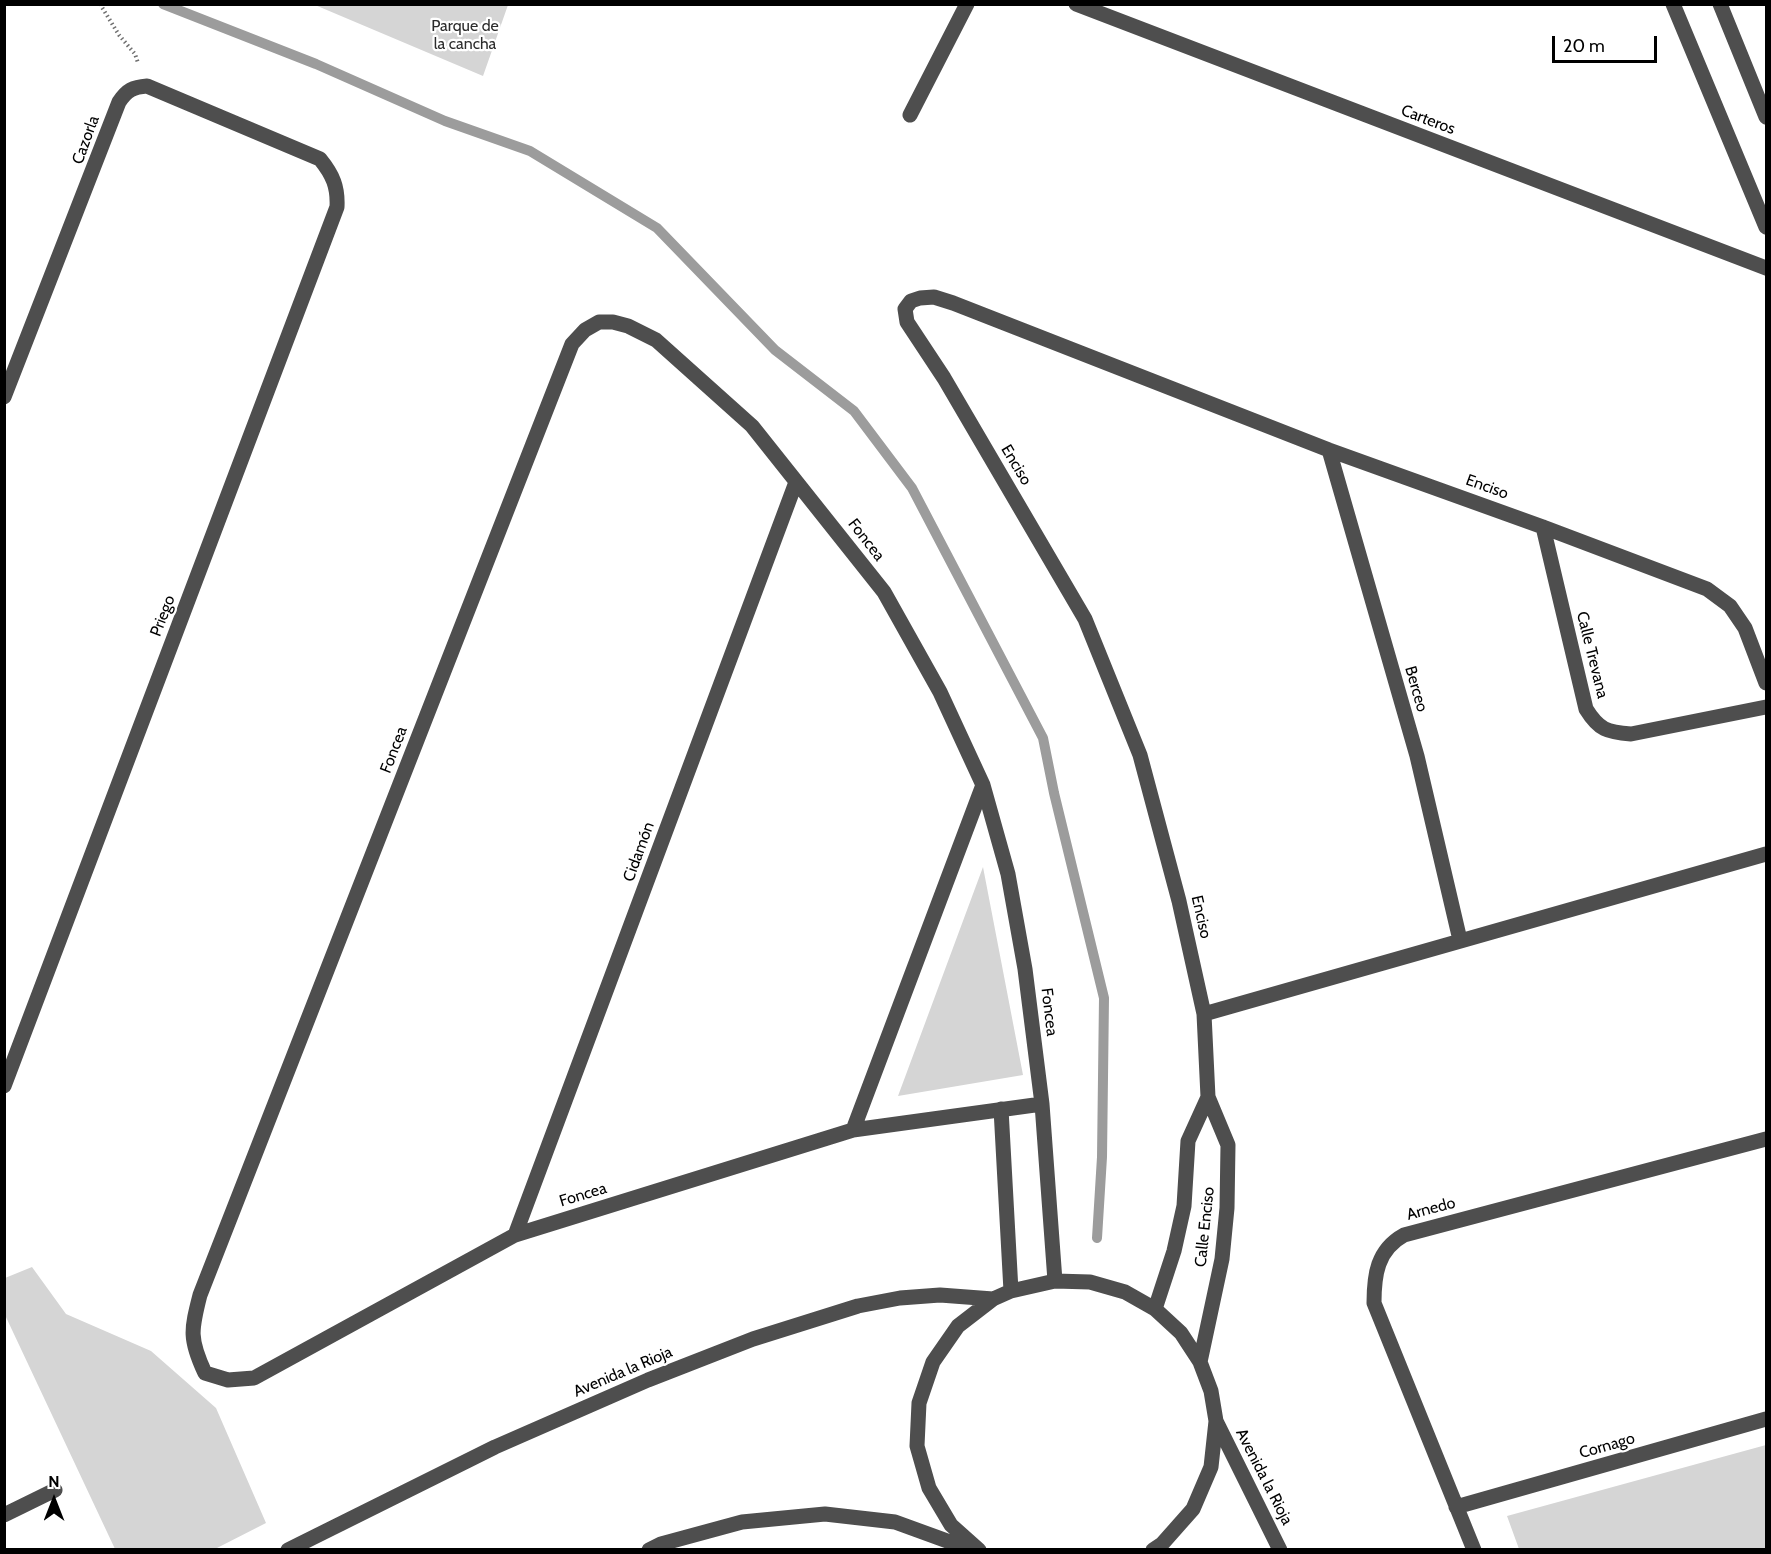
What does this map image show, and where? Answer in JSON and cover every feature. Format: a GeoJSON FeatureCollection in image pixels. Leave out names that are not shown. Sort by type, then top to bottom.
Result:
{"type":"FeatureCollection","features":[{"type":"Feature","properties":{"kind":"street"},"geometry":{"type":"LineString","coordinates":[[910,115],[967,4]]}},
{"type":"Feature","properties":{"kind":"street","name":"Carteros"},"geometry":{"type":"LineString","coordinates":[[1076,4],[1767,268]]}},
{"type":"Feature","properties":{"kind":"street"},"geometry":{"type":"LineString","coordinates":[[1673,4],[1767,227]]}},
{"type":"Feature","properties":{"kind":"street"},"geometry":{"type":"LineString","coordinates":[[1720,4],[1767,117]]}},
{"type":"Feature","properties":{"kind":"street","name":"Priego"},"geometry":{"type":"LineString","coordinates":[[4,1086],[337,207],[338,190],[331,172],[320,159],[147,86]]}},
{"type":"Feature","properties":{"kind":"street","name":"Cazorla"},"geometry":{"type":"LineString","coordinates":[[4,396],[119,102],[126,92],[135,87],[147,86]]}},
{"type":"Feature","properties":{"kind":"street","name":"Enciso"},"geometry":{"type":"LineString","coordinates":[[1204,1014],[1179,901],[1140,755],[1085,619],[944,378],[907,322],[905,309],[911,301],[934,297],[953,303],[1329,450],[1707,589],[1730,606],[1746,628],[1767,683]]}},
{"type":"Feature","properties":{"kind":"street","name":"Foncea"},"geometry":{"type":"LineString","coordinates":[[598,322],[613,322],[628,326],[656,340],[752,426],[884,592],[940,692],[983,785],[1008,874],[1025,969],[1042,1104],[853,1130],[515,1234],[254,1378],[228,1380],[205,1373],[194,1350],[192,1324],[200,1295],[572,344],[585,330],[598,322]]}},
{"type":"Feature","properties":{"kind":"street","name":"Berceo"},"geometry":{"type":"LineString","coordinates":[[1329,450],[1417,756],[1460,940]]}},
{"type":"Feature","properties":{"kind":"street","name":"Cidamón"},"geometry":{"type":"LineString","coordinates":[[515,1234],[796,482]]}},
{"type":"Feature","properties":{"kind":"street","name":"Calle Trevana"},"geometry":{"type":"LineString","coordinates":[[1543,527],[1586,709],[1596,725],[1611,732],[1631,734],[1767,707]]}},
{"type":"Feature","properties":{"kind":"street"},"geometry":{"type":"LineString","coordinates":[[853,1130],[983,785]]}},
{"type":"Feature","properties":{"kind":"street"},"geometry":{"type":"LineString","coordinates":[[1204,1014],[1767,854]]}},
{"type":"Feature","properties":{"kind":"street","name":"Calle Enciso"},"geometry":{"type":"LineString","coordinates":[[1200,1362],[1222,1259],[1227,1209],[1228,1145],[1208,1097],[1204,1014]]}},
{"type":"Feature","properties":{"kind":"street","name":"Calle Enciso"},"geometry":{"type":"LineString","coordinates":[[1155,1309],[1174,1251],[1184,1206],[1188,1141],[1208,1097]]}},
{"type":"Feature","properties":{"kind":"street"},"geometry":{"type":"LineString","coordinates":[[1042,1104],[1055,1281]]}},
{"type":"Feature","properties":{"kind":"street"},"geometry":{"type":"LineString","coordinates":[[1001,1109],[1011,1291]]}},
{"type":"Feature","properties":{"kind":"street","name":"Arnedo"},"geometry":{"type":"LineString","coordinates":[[1474,1550],[1374,1303],[1374,1281],[1381,1258],[1392,1242],[1404,1235],[1767,1139]]}},
{"type":"Feature","properties":{"kind":"street"},"geometry":{"type":"LineString","coordinates":[[979,1550],[951,1525],[929,1488],[917,1446],[919,1403],[933,1362],[958,1326],[993,1299],[1011,1291],[1055,1281],[1090,1282],[1113,1288],[1155,1309],[1181,1333],[1200,1362],[1211,1391],[1216,1421],[1211,1467],[1193,1509],[1162,1544],[1153,1550]]}},
{"type":"Feature","properties":{"kind":"street","name":"Avenida la Rioja"},"geometry":{"type":"LineString","coordinates":[[288,1550],[495,1447],[648,1380],[753,1339],[858,1306],[900,1298],[940,1295],[993,1299]]}},
{"type":"Feature","properties":{"kind":"street","name":"Cornago"},"geometry":{"type":"LineString","coordinates":[[1456,1507],[1767,1419]]}},
{"type":"Feature","properties":{"kind":"street","name":"Avenida la Rioja"},"geometry":{"type":"LineString","coordinates":[[1216,1421],[1280,1550]]}},
{"type":"Feature","properties":{"kind":"street"},"geometry":{"type":"LineString","coordinates":[[4,1515],[55,1490]]}},
{"type":"Feature","properties":{"kind":"street"},"geometry":{"type":"LineString","coordinates":[[649,1550],[661,1544],[742,1522],[825,1514],[895,1522],[972,1550]]}},
{"type":"Feature","properties":{"kind":"path"},"geometry":{"type":"LineString","coordinates":[[99,4],[119,35],[135,54],[147,86]]}},
{"type":"Feature","properties":{"kind":"green space","name":"Parque de la cancha"},"geometry":{"type":"Polygon","coordinates":[[[508,4],[483,76],[315,5],[508,4]]]}},
{"type":"Feature","properties":{"kind":"green space"},"geometry":{"type":"Polygon","coordinates":[[[983,867],[1023,1075],[898,1096],[983,867]]]}},
{"type":"Feature","properties":{"kind":"green space"},"geometry":{"type":"Polygon","coordinates":[[[32,1267],[66,1314],[151,1351],[216,1408],[266,1523],[215,1549],[115,1549],[5,1315],[5,1278],[32,1267]]]}},
{"type":"Feature","properties":{"kind":"green space"},"geometry":{"type":"Polygon","coordinates":[[[1766,1445],[1766,1549],[1519,1549],[1507,1516],[1766,1445]]]}},
{"type":"Feature","properties":{"kind":"waterway"},"geometry":{"type":"LineString","coordinates":[[163,4],[316,64],[445,121],[530,151],[657,228],[775,350],[854,411],[912,488],[1043,738],[1054,793],[1104,998],[1102,1157],[1097,1238]]}}]}
